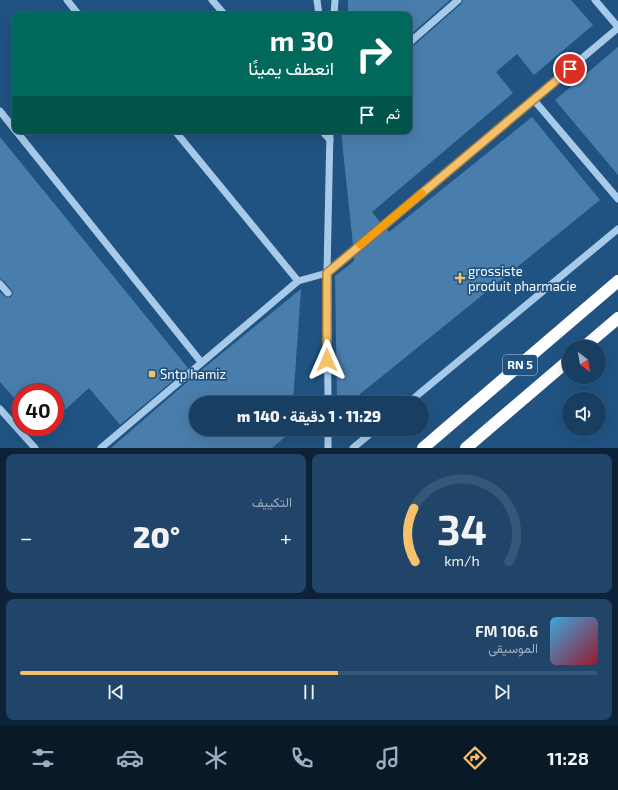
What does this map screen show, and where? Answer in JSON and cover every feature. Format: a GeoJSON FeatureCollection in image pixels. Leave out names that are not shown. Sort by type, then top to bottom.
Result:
{"type":"FeatureCollection","features":[{"type":"Feature","properties":{"kind":"highway","name":"RN 5"},"geometry":{"type":"LineString","coordinates":[[423,448],[618,281]]}},
{"type":"Feature","properties":{"kind":"highway"},"geometry":{"type":"LineString","coordinates":[[592,340],[618,318]]}},
{"type":"Feature","properties":{"kind":"highway","name":"RN 5"},"geometry":{"type":"LineString","coordinates":[[466,448],[562,366]]}},
{"type":"Feature","properties":{"kind":"street"},"geometry":{"type":"LineString","coordinates":[[67,0],[77,12]]}},
{"type":"Feature","properties":{"kind":"street"},"geometry":{"type":"LineString","coordinates":[[212,0],[222,12]]}},
{"type":"Feature","properties":{"kind":"street"},"geometry":{"type":"LineString","coordinates":[[317,0],[319,12]]}},
{"type":"Feature","properties":{"kind":"street"},"geometry":{"type":"LineString","coordinates":[[334,12],[335,0]]}},
{"type":"Feature","properties":{"kind":"street"},"geometry":{"type":"LineString","coordinates":[[412,40],[458,0]]}},
{"type":"Feature","properties":{"kind":"street"},"geometry":{"type":"LineString","coordinates":[[101,448],[298,281],[327,273],[618,28],[594,0]]}},
{"type":"Feature","properties":{"kind":"street"},"geometry":{"type":"LineString","coordinates":[[533,100],[618,199]]}},
{"type":"Feature","properties":{"kind":"street"},"geometry":{"type":"LineString","coordinates":[[0,111],[12,127]]}},
{"type":"Feature","properties":{"kind":"street"},"geometry":{"type":"LineString","coordinates":[[17,134],[201,362]]}},
{"type":"Feature","properties":{"kind":"street"},"geometry":{"type":"LineString","coordinates":[[177,134],[298,281]]}},
{"type":"Feature","properties":{"kind":"street"},"geometry":{"type":"LineString","coordinates":[[325,134],[330,140]]}},
{"type":"Feature","properties":{"kind":"street"},"geometry":{"type":"LineString","coordinates":[[328,396],[327,273],[330,134]]}},
{"type":"Feature","properties":{"kind":"street"},"geometry":{"type":"LineString","coordinates":[[416,396],[618,229]]}},
{"type":"Feature","properties":{"kind":"street"},"geometry":{"type":"LineString","coordinates":[[0,284],[8,293]]}},
{"type":"Feature","properties":{"kind":"street"},"geometry":{"type":"LineString","coordinates":[[0,408],[35,448]]}},
{"type":"Feature","properties":{"kind":"street"},"geometry":{"type":"LineString","coordinates":[[328,436],[328,448]]}},
{"type":"Feature","properties":{"kind":"street"},"geometry":{"type":"LineString","coordinates":[[353,448],[368,436]]}},
{"type":"Feature","properties":{"kind":"building"},"geometry":{"type":"Polygon","coordinates":[[[348,0],[450,0],[412,33],[412,12],[348,12],[348,0]]]}},
{"type":"Feature","properties":{"kind":"building"},"geometry":{"type":"Polygon","coordinates":[[[463,0],[571,0],[593,25],[534,75],[517,54],[496,72],[513,93],[372,212],[380,222],[353,245],[341,134],[412,134],[412,47],[461,4],[463,0]]]}},
{"type":"Feature","properties":{"kind":"building"},"geometry":{"type":"Polygon","coordinates":[[[618,47],[618,175],[555,100],[618,47]]]}},
{"type":"Feature","properties":{"kind":"building"},"geometry":{"type":"Polygon","coordinates":[[[532,117],[600,200],[358,396],[337,396],[335,276],[354,261],[354,257],[387,229],[389,232],[532,117]]]}},
{"type":"Feature","properties":{"kind":"building"},"geometry":{"type":"Polygon","coordinates":[[[0,137],[188,368],[120,425],[89,388],[64,411],[64,384],[12,384],[12,396],[0,382],[0,292],[7,298],[11,297],[13,292],[4,281],[0,279],[0,137]]]}},
{"type":"Feature","properties":{"kind":"building"},"geometry":{"type":"Polygon","coordinates":[[[301,289],[293,396],[189,396],[189,436],[286,436],[272,448],[111,448],[194,376],[301,289]]]}},
{"type":"Feature","properties":{"kind":"slow traffic"},"geometry":{"type":"LineString","coordinates":[[360,245],[422,193]]}},
{"type":"Feature","properties":{"kind":"place","name":"grossiste produit pharmacie"},"geometry":{"type":"Point","coordinates":[460,278]}},
{"type":"Feature","properties":{"kind":"place","name":"Sntp hamiz"},"geometry":{"type":"Point","coordinates":[152,374]}},
{"type":"Feature","properties":{"kind":"route"},"geometry":{"type":"LineString","coordinates":[[327,360],[327,273],[570,69]]}}]}
